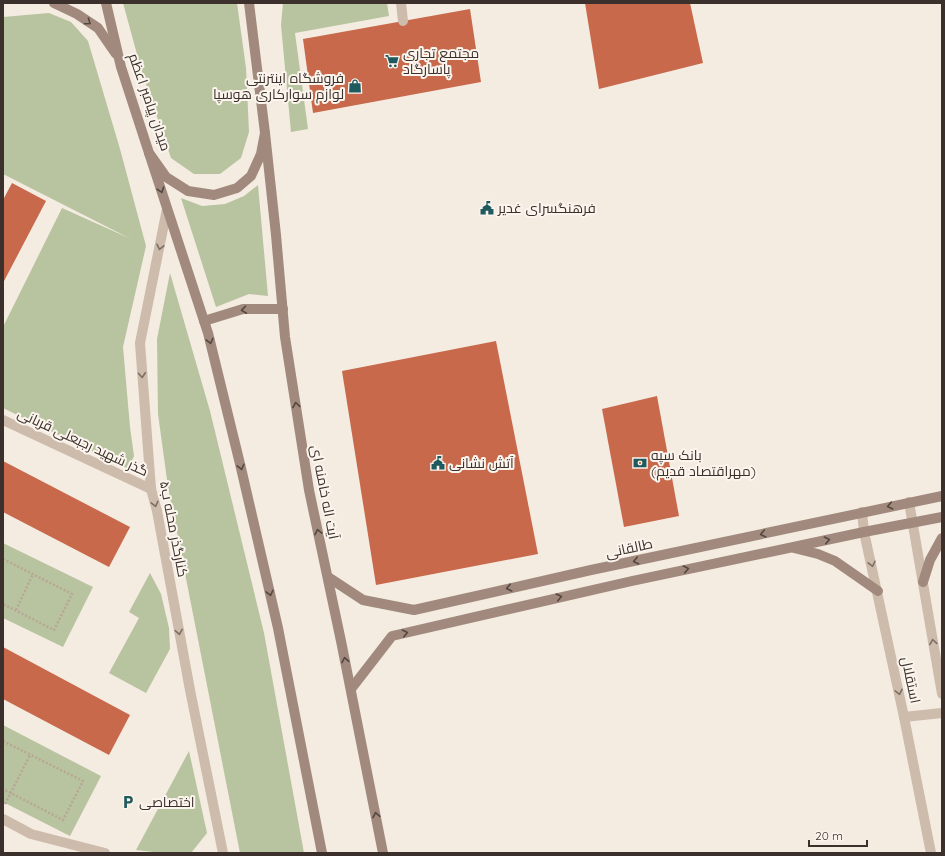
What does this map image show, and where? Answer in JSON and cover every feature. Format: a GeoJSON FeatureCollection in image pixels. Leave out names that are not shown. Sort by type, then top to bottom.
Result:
{"type":"FeatureCollection","features":[{"type":"Feature","properties":{"kind":"main road"},"geometry":{"type":"LineString","coordinates":[[54,3],[77,14],[98,28],[119,56]]}},
{"type":"Feature","properties":{"kind":"main road","name":"میدان پیامبر اعظم"},"geometry":{"type":"LineString","coordinates":[[106,3],[121,67],[149,153],[166,177],[188,191],[214,195],[237,188],[251,176],[261,154],[265,133],[251,5]]}},
{"type":"Feature","properties":{"kind":"main road","name":"آیت اله خامنه ای"},"geometry":{"type":"LineString","coordinates":[[265,133],[285,337],[309,490],[351,689],[383,853]]}},
{"type":"Feature","properties":{"kind":"main road"},"geometry":{"type":"LineString","coordinates":[[149,153],[208,333],[278,628],[322,853]]}},
{"type":"Feature","properties":{"kind":"main road"},"geometry":{"type":"LineString","coordinates":[[204,321],[243,309],[283,309]]}},
{"type":"Feature","properties":{"kind":"main road","name":"طالقانی"},"geometry":{"type":"LineString","coordinates":[[328,577],[363,600],[414,610],[590,570],[942,496]]}},
{"type":"Feature","properties":{"kind":"main road"},"geometry":{"type":"LineString","coordinates":[[351,689],[392,636],[632,581],[942,517]]}},
{"type":"Feature","properties":{"kind":"main road"},"geometry":{"type":"LineString","coordinates":[[924,582],[930,560],[942,538]]}},
{"type":"Feature","properties":{"kind":"main road"},"geometry":{"type":"LineString","coordinates":[[792,547],[818,554],[835,561],[878,591]]}},
{"type":"Feature","properties":{"kind":"street"},"geometry":{"type":"LineString","coordinates":[[401,3],[403,21]]}},
{"type":"Feature","properties":{"kind":"street","name":"کنارگذر محله ب۵"},"geometry":{"type":"LineString","coordinates":[[168,209],[140,343],[151,489],[157,511],[190,690],[223,853]]}},
{"type":"Feature","properties":{"kind":"street","name":"گذر شهید رجبعلی قربانی"},"geometry":{"type":"LineString","coordinates":[[3,420],[151,489]]}},
{"type":"Feature","properties":{"kind":"street","name":"استقلال"},"geometry":{"type":"LineString","coordinates":[[910,502],[942,694]]}},
{"type":"Feature","properties":{"kind":"street","name":"استقلال"},"geometry":{"type":"LineString","coordinates":[[862,512],[864,532],[878,591],[931,853]]}},
{"type":"Feature","properties":{"kind":"street"},"geometry":{"type":"LineString","coordinates":[[904,717],[942,713]]}},
{"type":"Feature","properties":{"kind":"street"},"geometry":{"type":"LineString","coordinates":[[3,819],[31,834],[105,853]]}},
{"type":"Feature","properties":{"kind":"path"},"geometry":{"type":"LineString","coordinates":[[3,559],[72,594],[54,630],[3,604]]}},
{"type":"Feature","properties":{"kind":"path"},"geometry":{"type":"LineString","coordinates":[[16,610],[33,574]]}},
{"type":"Feature","properties":{"kind":"path"},"geometry":{"type":"LineString","coordinates":[[3,741],[83,782],[64,820],[3,789]]}},
{"type":"Feature","properties":{"kind":"path"},"geometry":{"type":"LineString","coordinates":[[3,809],[30,755]]}},
{"type":"Feature","properties":{"kind":"green space"},"geometry":{"type":"Polygon","coordinates":[[[123,3],[237,3],[246,68],[249,132],[241,158],[220,174],[194,174],[171,158],[141,69],[123,3]]]}},
{"type":"Feature","properties":{"kind":"green space"},"geometry":{"type":"Polygon","coordinates":[[[283,3],[387,3],[389,16],[295,33],[308,129],[291,132],[281,25],[283,3]]]}},
{"type":"Feature","properties":{"kind":"green space"},"geometry":{"type":"Polygon","coordinates":[[[49,13],[71,22],[88,41],[120,149],[146,246],[123,347],[134,456],[128,469],[3,408],[3,327],[62,208],[131,239],[3,174],[3,17],[49,13]]]}},
{"type":"Feature","properties":{"kind":"green space"},"geometry":{"type":"Polygon","coordinates":[[[258,185],[268,296],[249,294],[216,307],[181,198],[202,206],[225,204],[244,196],[258,185]]]}},
{"type":"Feature","properties":{"kind":"green space"},"geometry":{"type":"Polygon","coordinates":[[[170,273],[210,411],[264,633],[304,853],[240,853],[168,487],[158,414],[157,339],[170,273]]]}},
{"type":"Feature","properties":{"kind":"green space"},"geometry":{"type":"Polygon","coordinates":[[[3,543],[93,587],[63,647],[3,618],[3,543]]]}},
{"type":"Feature","properties":{"kind":"green space"},"geometry":{"type":"Polygon","coordinates":[[[150,573],[161,594],[169,628],[170,649],[146,693],[109,673],[139,618],[129,612],[150,573]]]}},
{"type":"Feature","properties":{"kind":"green space"},"geometry":{"type":"Polygon","coordinates":[[[3,725],[101,776],[70,836],[3,802],[3,725]]]}},
{"type":"Feature","properties":{"kind":"green space"},"geometry":{"type":"Polygon","coordinates":[[[189,751],[207,833],[191,853],[162,853],[136,850],[189,751]]]}},
{"type":"Feature","properties":{"kind":"building"},"geometry":{"type":"Polygon","coordinates":[[[585,3],[690,3],[703,63],[599,89],[585,3]]]}},
{"type":"Feature","properties":{"kind":"building","name":"مجتمع تجاری پاسارگاد"},"geometry":{"type":"Polygon","coordinates":[[[470,9],[481,82],[313,113],[303,39],[470,9]]]}},
{"type":"Feature","properties":{"kind":"building"},"geometry":{"type":"Polygon","coordinates":[[[12,183],[46,201],[3,283],[3,200],[12,183]]]}},
{"type":"Feature","properties":{"kind":"building","name":"آتش نشانی"},"geometry":{"type":"Polygon","coordinates":[[[496,341],[538,554],[376,585],[342,371],[496,341]]]}},
{"type":"Feature","properties":{"kind":"building","name":"بانک سپه (مهراقتصاد قدیم)"},"geometry":{"type":"Polygon","coordinates":[[[657,396],[679,516],[624,527],[602,409],[657,396]]]}},
{"type":"Feature","properties":{"kind":"building"},"geometry":{"type":"Polygon","coordinates":[[[3,461],[130,527],[109,567],[3,512],[3,461]]]}},
{"type":"Feature","properties":{"kind":"building"},"geometry":{"type":"Polygon","coordinates":[[[3,647],[130,715],[109,755],[3,699],[3,647]]]}},
{"type":"Feature","properties":{"kind":"place","name":"مجتمع تجاری پاسارگاد"},"geometry":{"type":"Point","coordinates":[392,61]}},
{"type":"Feature","properties":{"kind":"place","name":"فروشگاه اینترنتی لوازم سوارکاری هوسپا"},"geometry":{"type":"Point","coordinates":[355,86]}},
{"type":"Feature","properties":{"kind":"place","name":"فرهنگسرای غدیر"},"geometry":{"type":"Point","coordinates":[487,208]}},
{"type":"Feature","properties":{"kind":"place","name":"آتش نشانی"},"geometry":{"type":"Point","coordinates":[438,463]}},
{"type":"Feature","properties":{"kind":"place","name":"بانک سپه (مهراقتصاد قدیم)"},"geometry":{"type":"Point","coordinates":[640,463]}},
{"type":"Feature","properties":{"kind":"place","name":"اختصاصی"},"geometry":{"type":"Point","coordinates":[128,802]}}]}
